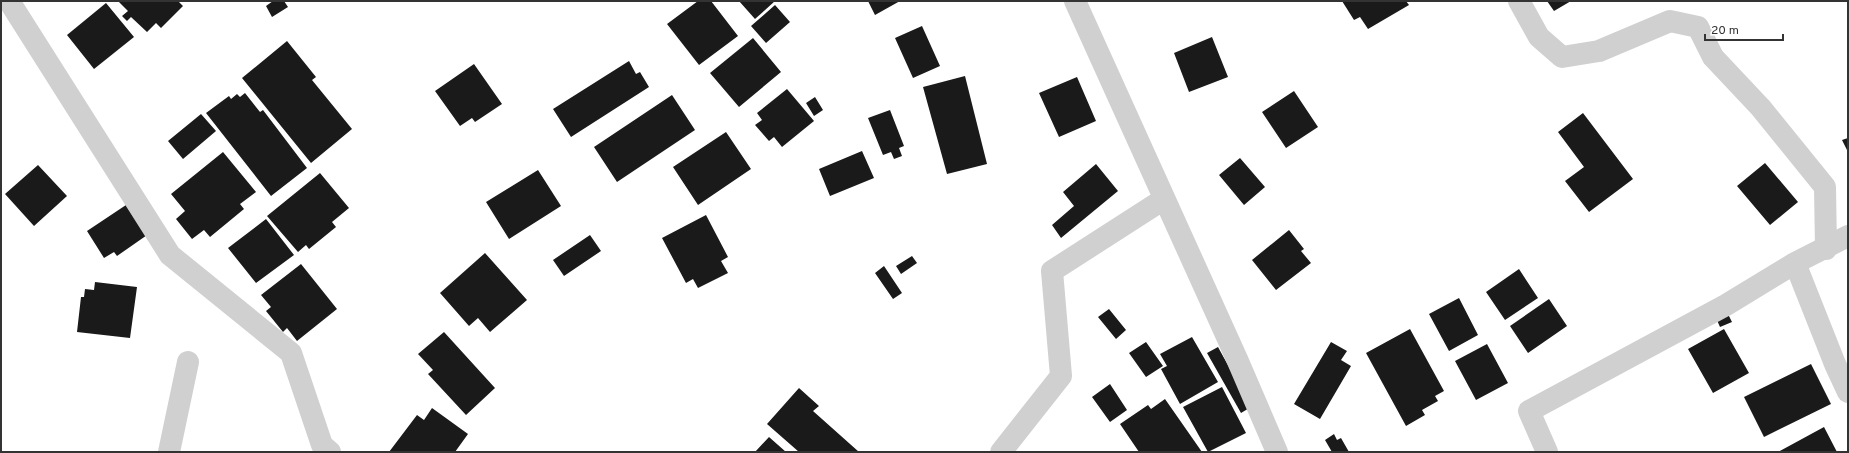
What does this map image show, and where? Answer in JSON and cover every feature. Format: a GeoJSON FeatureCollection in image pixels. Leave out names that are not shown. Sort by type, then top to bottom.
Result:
{"type":"FeatureCollection","features":[{"type":"Feature","properties":{"kind":"street"},"geometry":{"type":"LineString","coordinates":[[9,1],[170,256],[291,353],[322,445],[330,452]]}},
{"type":"Feature","properties":{"kind":"street"},"geometry":{"type":"LineString","coordinates":[[1075,1],[1237,359],[1277,452]]}},
{"type":"Feature","properties":{"kind":"street"},"geometry":{"type":"LineString","coordinates":[[1519,1],[1539,37],[1562,57],[1599,51],[1670,21],[1698,27],[1713,57],[1761,108],[1825,187],[1826,249]]}},
{"type":"Feature","properties":{"kind":"street"},"geometry":{"type":"LineString","coordinates":[[1002,452],[1060,376],[1052,271],[1164,199]]}},
{"type":"Feature","properties":{"kind":"street"},"geometry":{"type":"LineString","coordinates":[[1547,452],[1530,410],[1726,305],[1795,263],[1826,249],[1848,236]]}},
{"type":"Feature","properties":{"kind":"street"},"geometry":{"type":"LineString","coordinates":[[1795,263],[1835,364],[1848,392]]}},
{"type":"Feature","properties":{"kind":"street"},"geometry":{"type":"LineString","coordinates":[[170,452],[188,362]]}},
{"type":"Feature","properties":{"kind":"building"},"geometry":{"type":"Polygon","coordinates":[[[118,1],[178,1],[183,6],[161,28],[156,23],[147,32],[131,17],[127,21],[122,16],[128,11],[118,1]]]}},
{"type":"Feature","properties":{"kind":"building"},"geometry":{"type":"Polygon","coordinates":[[[273,1],[284,1],[288,7],[272,17],[266,6],[273,1]]]}},
{"type":"Feature","properties":{"kind":"building"},"geometry":{"type":"Polygon","coordinates":[[[698,1],[711,1],[738,36],[699,65],[667,24],[698,1]]]}},
{"type":"Feature","properties":{"kind":"building"},"geometry":{"type":"Polygon","coordinates":[[[739,1],[775,1],[755,19],[739,1]]]}},
{"type":"Feature","properties":{"kind":"building"},"geometry":{"type":"Polygon","coordinates":[[[868,1],[900,1],[875,15],[868,1]]]}},
{"type":"Feature","properties":{"kind":"building"},"geometry":{"type":"Polygon","coordinates":[[[1342,1],[1406,1],[1409,5],[1368,29],[1360,17],[1354,20],[1342,1]]]}},
{"type":"Feature","properties":{"kind":"building"},"geometry":{"type":"Polygon","coordinates":[[[1547,1],[1571,1],[1554,11],[1547,1]]]}},
{"type":"Feature","properties":{"kind":"building"},"geometry":{"type":"Polygon","coordinates":[[[106,3],[134,37],[94,69],[67,35],[106,3]]]}},
{"type":"Feature","properties":{"kind":"building"},"geometry":{"type":"Polygon","coordinates":[[[775,5],[790,22],[766,43],[751,26],[775,5]]]}},
{"type":"Feature","properties":{"kind":"building"},"geometry":{"type":"Polygon","coordinates":[[[922,26],[940,66],[913,78],[895,38],[922,26]]]}},
{"type":"Feature","properties":{"kind":"building"},"geometry":{"type":"Polygon","coordinates":[[[1212,37],[1228,77],[1189,92],[1174,53],[1212,37]]]}},
{"type":"Feature","properties":{"kind":"building"},"geometry":{"type":"Polygon","coordinates":[[[753,38],[781,72],[739,107],[710,73],[753,38]]]}},
{"type":"Feature","properties":{"kind":"building"},"geometry":{"type":"Polygon","coordinates":[[[287,41],[316,77],[312,80],[352,129],[311,163],[242,78],[287,41]]]}},
{"type":"Feature","properties":{"kind":"building"},"geometry":{"type":"Polygon","coordinates":[[[629,61],[636,74],[640,72],[649,87],[571,137],[553,109],[629,61]]]}},
{"type":"Feature","properties":{"kind":"building"},"geometry":{"type":"Polygon","coordinates":[[[474,64],[502,104],[475,122],[472,118],[460,126],[435,91],[474,64]]]}},
{"type":"Feature","properties":{"kind":"building"},"geometry":{"type":"Polygon","coordinates":[[[965,76],[987,164],[947,174],[923,87],[965,76]]]}},
{"type":"Feature","properties":{"kind":"building"},"geometry":{"type":"Polygon","coordinates":[[[1077,77],[1096,121],[1059,137],[1039,93],[1077,77]]]}},
{"type":"Feature","properties":{"kind":"building"},"geometry":{"type":"Polygon","coordinates":[[[787,89],[814,121],[782,147],[774,137],[769,141],[755,125],[762,120],[757,113],[787,89]]]}},
{"type":"Feature","properties":{"kind":"building"},"geometry":{"type":"Polygon","coordinates":[[[1294,91],[1318,127],[1286,148],[1262,112],[1294,91]]]}},
{"type":"Feature","properties":{"kind":"building"},"geometry":{"type":"Polygon","coordinates":[[[245,93],[260,112],[263,110],[307,168],[271,196],[206,113],[229,96],[231,99],[237,94],[240,97],[245,93]]]}},
{"type":"Feature","properties":{"kind":"building"},"geometry":{"type":"Polygon","coordinates":[[[672,95],[695,130],[617,182],[594,147],[672,95]]]}},
{"type":"Feature","properties":{"kind":"building"},"geometry":{"type":"Polygon","coordinates":[[[815,97],[823,110],[814,116],[806,103],[815,97]]]}},
{"type":"Feature","properties":{"kind":"building"},"geometry":{"type":"Polygon","coordinates":[[[890,110],[904,146],[899,148],[902,156],[894,159],[891,152],[883,155],[868,118],[890,110]]]}},
{"type":"Feature","properties":{"kind":"building"},"geometry":{"type":"Polygon","coordinates":[[[1583,113],[1633,179],[1589,212],[1565,181],[1584,167],[1558,132],[1583,113]]]}},
{"type":"Feature","properties":{"kind":"building"},"geometry":{"type":"Polygon","coordinates":[[[201,114],[216,131],[183,159],[168,141],[201,114]]]}},
{"type":"Feature","properties":{"kind":"building"},"geometry":{"type":"Polygon","coordinates":[[[726,132],[751,169],[698,205],[673,167],[726,132]]]}},
{"type":"Feature","properties":{"kind":"building"},"geometry":{"type":"Polygon","coordinates":[[[1848,138],[1848,152],[1842,140],[1848,138]]]}},
{"type":"Feature","properties":{"kind":"building"},"geometry":{"type":"Polygon","coordinates":[[[862,151],[874,178],[830,196],[819,169],[862,151]]]}},
{"type":"Feature","properties":{"kind":"building"},"geometry":{"type":"Polygon","coordinates":[[[223,152],[256,192],[240,204],[244,209],[210,237],[204,230],[192,239],[176,219],[185,211],[171,194],[223,152]]]}},
{"type":"Feature","properties":{"kind":"building"},"geometry":{"type":"Polygon","coordinates":[[[1240,158],[1265,187],[1244,205],[1219,175],[1240,158]]]}},
{"type":"Feature","properties":{"kind":"building"},"geometry":{"type":"Polygon","coordinates":[[[1765,163],[1798,202],[1770,225],[1737,186],[1765,163]]]}},
{"type":"Feature","properties":{"kind":"building"},"geometry":{"type":"Polygon","coordinates":[[[1096,164],[1118,191],[1061,238],[1052,225],[1074,206],[1063,192],[1096,164]]]}},
{"type":"Feature","properties":{"kind":"building"},"geometry":{"type":"Polygon","coordinates":[[[38,165],[67,196],[34,226],[5,194],[38,165]]]}},
{"type":"Feature","properties":{"kind":"building"},"geometry":{"type":"Polygon","coordinates":[[[538,170],[561,206],[509,239],[486,202],[538,170]]]}},
{"type":"Feature","properties":{"kind":"building"},"geometry":{"type":"Polygon","coordinates":[[[320,173],[349,208],[332,222],[336,227],[309,249],[306,245],[298,252],[267,216],[320,173]]]}},
{"type":"Feature","properties":{"kind":"building"},"geometry":{"type":"Polygon","coordinates":[[[129,203],[150,233],[117,256],[114,252],[104,258],[87,231],[129,203]]]}},
{"type":"Feature","properties":{"kind":"building"},"geometry":{"type":"Polygon","coordinates":[[[706,215],[728,257],[721,261],[728,273],[698,288],[693,279],[686,283],[662,238],[706,215]]]}},
{"type":"Feature","properties":{"kind":"building"},"geometry":{"type":"Polygon","coordinates":[[[266,219],[294,255],[256,283],[228,248],[266,219]]]}},
{"type":"Feature","properties":{"kind":"building"},"geometry":{"type":"Polygon","coordinates":[[[1289,230],[1304,249],[1301,251],[1311,263],[1276,290],[1252,260],[1289,230]]]}},
{"type":"Feature","properties":{"kind":"building"},"geometry":{"type":"Polygon","coordinates":[[[590,235],[601,251],[564,276],[553,260],[590,235]]]}},
{"type":"Feature","properties":{"kind":"building"},"geometry":{"type":"Polygon","coordinates":[[[485,253],[527,300],[490,332],[478,318],[469,326],[440,293],[485,253]]]}},
{"type":"Feature","properties":{"kind":"building"},"geometry":{"type":"Polygon","coordinates":[[[912,256],[917,263],[901,274],[896,266],[912,256]]]}},
{"type":"Feature","properties":{"kind":"building"},"geometry":{"type":"Polygon","coordinates":[[[301,264],[337,309],[297,341],[287,328],[283,332],[266,311],[271,307],[261,295],[301,264]]]}},
{"type":"Feature","properties":{"kind":"building"},"geometry":{"type":"Polygon","coordinates":[[[884,266],[902,293],[893,299],[875,273],[884,266]]]}},
{"type":"Feature","properties":{"kind":"building"},"geometry":{"type":"Polygon","coordinates":[[[1519,269],[1538,298],[1505,320],[1486,292],[1519,269]]]}},
{"type":"Feature","properties":{"kind":"building"},"geometry":{"type":"Polygon","coordinates":[[[95,282],[137,287],[130,338],[77,332],[81,297],[84,297],[85,289],[94,290],[95,282]]]}},
{"type":"Feature","properties":{"kind":"building"},"geometry":{"type":"Polygon","coordinates":[[[1459,298],[1478,335],[1449,351],[1429,314],[1459,298]]]}},
{"type":"Feature","properties":{"kind":"building"},"geometry":{"type":"Polygon","coordinates":[[[1549,299],[1567,326],[1528,353],[1510,326],[1549,299]]]}},
{"type":"Feature","properties":{"kind":"building"},"geometry":{"type":"Polygon","coordinates":[[[1109,309],[1126,330],[1116,339],[1098,317],[1109,309]]]}},
{"type":"Feature","properties":{"kind":"building"},"geometry":{"type":"Polygon","coordinates":[[[1727,312],[1732,322],[1720,327],[1716,318],[1727,312]]]}},
{"type":"Feature","properties":{"kind":"building"},"geometry":{"type":"Polygon","coordinates":[[[1410,329],[1444,391],[1435,396],[1438,401],[1422,410],[1425,415],[1406,426],[1366,353],[1410,329]]]}},
{"type":"Feature","properties":{"kind":"building"},"geometry":{"type":"Polygon","coordinates":[[[1724,329],[1749,373],[1713,393],[1688,349],[1724,329]]]}},
{"type":"Feature","properties":{"kind":"building"},"geometry":{"type":"Polygon","coordinates":[[[444,332],[495,388],[466,415],[428,374],[433,370],[418,354],[444,332]]]}},
{"type":"Feature","properties":{"kind":"building"},"geometry":{"type":"Polygon","coordinates":[[[1192,337],[1218,382],[1180,404],[1161,369],[1167,366],[1160,354],[1192,337]]]}},
{"type":"Feature","properties":{"kind":"building"},"geometry":{"type":"Polygon","coordinates":[[[1146,342],[1163,366],[1146,377],[1129,353],[1146,342]]]}},
{"type":"Feature","properties":{"kind":"building"},"geometry":{"type":"Polygon","coordinates":[[[1331,342],[1347,351],[1341,360],[1351,366],[1320,419],[1294,404],[1331,342]]]}},
{"type":"Feature","properties":{"kind":"building"},"geometry":{"type":"Polygon","coordinates":[[[1487,344],[1508,383],[1476,400],[1455,361],[1487,344]]]}},
{"type":"Feature","properties":{"kind":"building"},"geometry":{"type":"Polygon","coordinates":[[[1218,347],[1251,407],[1241,413],[1207,353],[1218,347]]]}},
{"type":"Feature","properties":{"kind":"building"},"geometry":{"type":"Polygon","coordinates":[[[1811,364],[1831,404],[1764,437],[1744,397],[1811,364]]]}},
{"type":"Feature","properties":{"kind":"building"},"geometry":{"type":"Polygon","coordinates":[[[1110,384],[1127,410],[1110,422],[1092,397],[1110,384]]]}},
{"type":"Feature","properties":{"kind":"building"},"geometry":{"type":"Polygon","coordinates":[[[1222,387],[1246,433],[1208,452],[1183,407],[1222,387]]]}},
{"type":"Feature","properties":{"kind":"building"},"geometry":{"type":"Polygon","coordinates":[[[799,388],[819,406],[813,411],[859,452],[799,452],[767,424],[799,388]]]}},
{"type":"Feature","properties":{"kind":"building"},"geometry":{"type":"Polygon","coordinates":[[[1165,399],[1202,452],[1139,452],[1120,424],[1148,405],[1151,409],[1165,399]]]}},
{"type":"Feature","properties":{"kind":"building"},"geometry":{"type":"Polygon","coordinates":[[[432,408],[468,434],[455,452],[389,452],[417,415],[424,420],[432,408]]]}},
{"type":"Feature","properties":{"kind":"building"},"geometry":{"type":"Polygon","coordinates":[[[1824,427],[1837,452],[1778,452],[1824,427]]]}},
{"type":"Feature","properties":{"kind":"building"},"geometry":{"type":"Polygon","coordinates":[[[1334,434],[1337,440],[1341,438],[1349,452],[1332,452],[1325,440],[1334,434]]]}},
{"type":"Feature","properties":{"kind":"building"},"geometry":{"type":"Polygon","coordinates":[[[769,437],[786,452],[755,452],[769,437]]]}}]}
